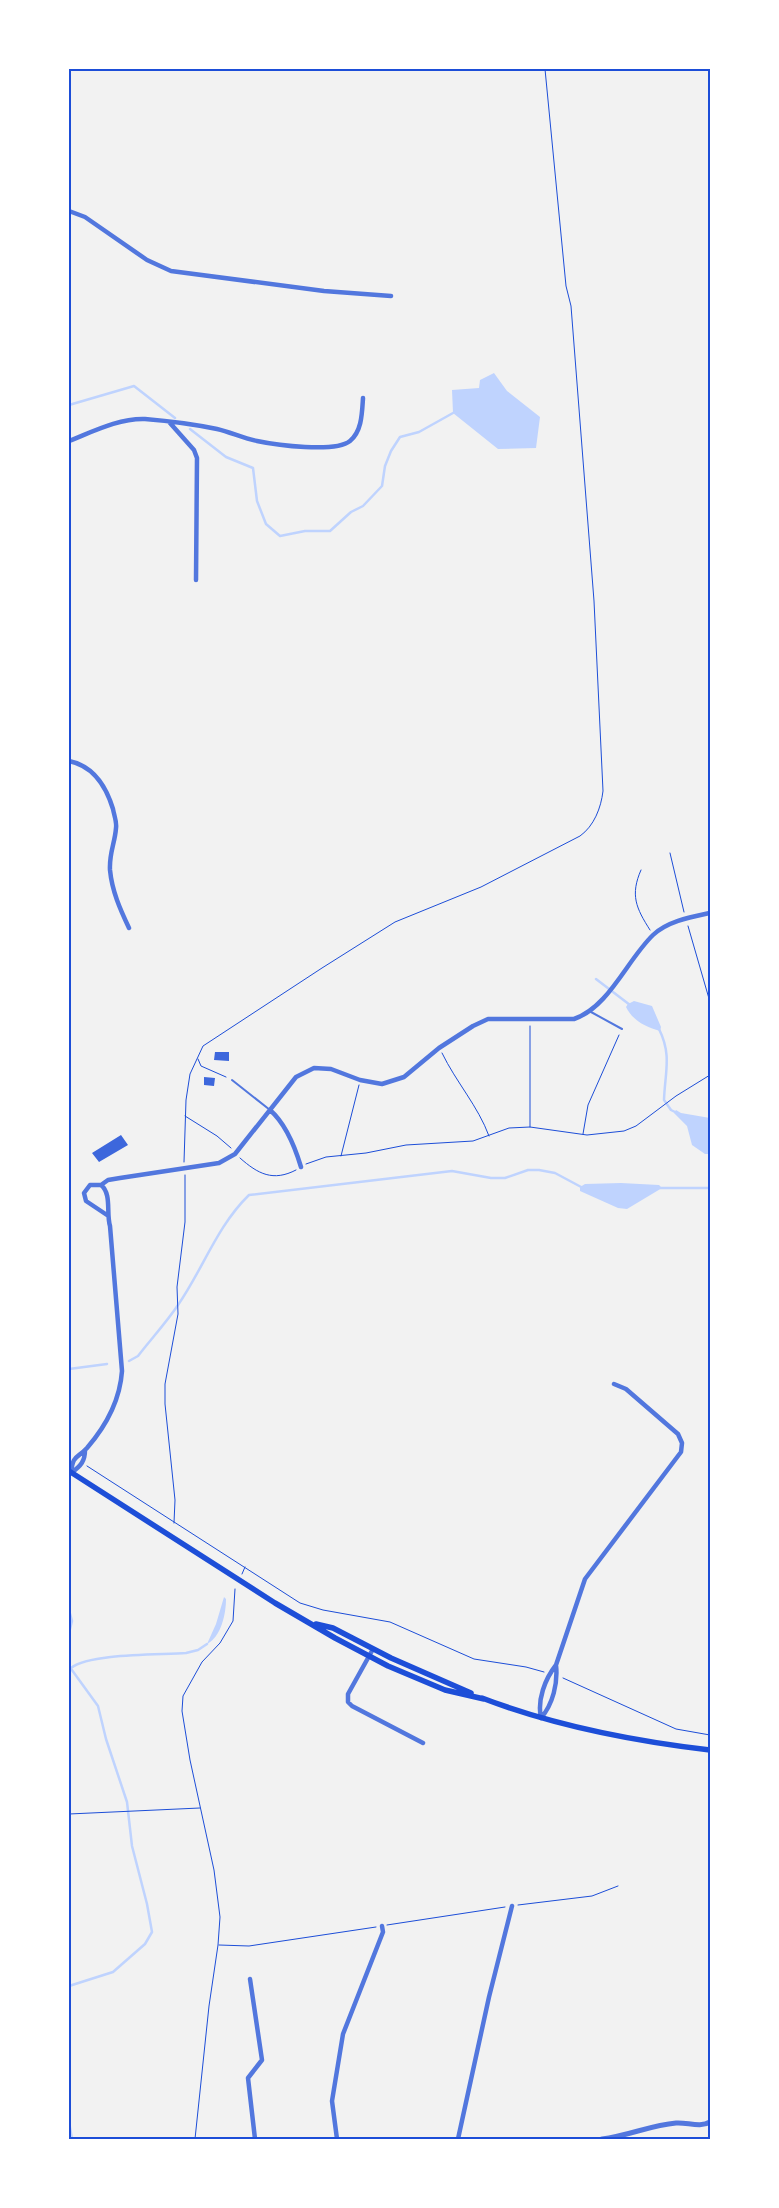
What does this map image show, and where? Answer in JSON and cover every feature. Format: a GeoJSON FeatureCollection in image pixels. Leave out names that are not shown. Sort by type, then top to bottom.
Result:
{"type":"FeatureCollection","features":[{"type":"Feature","properties":{"kind":"main road"},"geometry":{"type":"LineString","coordinates":[[70,1472],[275,1604],[370,1656],[446,1690],[484,1698]]}},
{"type":"Feature","properties":{"kind":"main road"},"geometry":{"type":"LineString","coordinates":[[309,1622],[333,1628],[373,1649],[484,1698],[541,1718],[614,1735],[710,1750]]}},
{"type":"Feature","properties":{"kind":"street"},"geometry":{"type":"LineString","coordinates":[[69,211],[84,217],[147,260],[170,271],[324,291],[391,296]]}},
{"type":"Feature","properties":{"kind":"street"},"geometry":{"type":"LineString","coordinates":[[69,442],[123,422],[143,419],[218,430],[256,441],[300,447],[338,446],[349,442],[357,433],[361,421],[363,398]]}},
{"type":"Feature","properties":{"kind":"street"},"geometry":{"type":"LineString","coordinates":[[170,422],[194,450],[197,458],[196,580]]}},
{"type":"Feature","properties":{"kind":"street"},"geometry":{"type":"LineString","coordinates":[[69,761],[80,764],[96,775],[112,806],[116,828],[109,861],[112,885],[129,928]]}},
{"type":"Feature","properties":{"kind":"street"},"geometry":{"type":"LineString","coordinates":[[107,1215],[88,1204],[84,1197],[86,1188],[90,1185],[101,1185],[108,1180],[219,1163],[235,1154],[296,1077],[314,1068],[331,1069],[360,1080],[382,1084],[404,1077],[439,1048],[473,1026],[488,1019],[574,1019],[591,1012],[654,934],[664,927],[686,918],[710,913]]}},
{"type":"Feature","properties":{"kind":"street"},"geometry":{"type":"LineString","coordinates":[[270,1110],[284,1127],[296,1150],[300,1167]]}},
{"type":"Feature","properties":{"kind":"street"},"geometry":{"type":"LineString","coordinates":[[70,1472],[75,1458],[85,1450],[113,1409],[120,1386],[122,1370],[110,1226],[107,1215],[108,1193],[101,1185]]}},
{"type":"Feature","properties":{"kind":"street"},"geometry":{"type":"LineString","coordinates":[[541,1718],[539,1707],[549,1674],[556,1665],[585,1579],[681,1452],[682,1443],[678,1434],[626,1389],[614,1384]]}},
{"type":"Feature","properties":{"kind":"street"},"geometry":{"type":"LineString","coordinates":[[70,1472],[82,1463],[85,1458],[85,1450]]}},
{"type":"Feature","properties":{"kind":"street"},"geometry":{"type":"LineString","coordinates":[[373,1649],[348,1694],[348,1702],[352,1706],[423,1744]]}},
{"type":"Feature","properties":{"kind":"street"},"geometry":{"type":"LineString","coordinates":[[541,1718],[549,1709],[557,1677],[556,1665]]}},
{"type":"Feature","properties":{"kind":"street"},"geometry":{"type":"LineString","coordinates":[[458,2139],[486,2006],[512,1906]]}},
{"type":"Feature","properties":{"kind":"street"},"geometry":{"type":"LineString","coordinates":[[338,2139],[332,2101],[339,2052],[343,2034],[383,1932],[382,1926]]}},
{"type":"Feature","properties":{"kind":"street"},"geometry":{"type":"LineString","coordinates":[[250,1979],[262,2060],[248,2078],[255,2139]]}},
{"type":"Feature","properties":{"kind":"street"},"geometry":{"type":"LineString","coordinates":[[602,2139],[629,2135],[662,2124],[685,2122],[705,2125],[710,2122]]}},
{"type":"Feature","properties":{"kind":"lane"},"geometry":{"type":"LineString","coordinates":[[591,1012],[622,1030]]}},
{"type":"Feature","properties":{"kind":"lane"},"geometry":{"type":"LineString","coordinates":[[232,1080],[270,1110]]}},
{"type":"Feature","properties":{"kind":"path"},"geometry":{"type":"LineString","coordinates":[[174,1523],[175,1500],[164,1404],[165,1384],[178,1314],[177,1287],[185,1222],[184,1115],[190,1074],[203,1046],[395,922],[481,887],[580,836],[589,830],[602,802],[604,791],[594,601],[571,306],[566,286],[545,69]]}},
{"type":"Feature","properties":{"kind":"path"},"geometry":{"type":"LineString","coordinates":[[670,852],[686,918],[710,1002]]}},
{"type":"Feature","properties":{"kind":"path"},"geometry":{"type":"LineString","coordinates":[[641,870],[635,884],[634,893],[641,917],[654,934]]}},
{"type":"Feature","properties":{"kind":"path"},"geometry":{"type":"LineString","coordinates":[[530,1020],[530,1127]]}},
{"type":"Feature","properties":{"kind":"path"},"geometry":{"type":"LineString","coordinates":[[583,1134],[588,1105],[622,1030]]}},
{"type":"Feature","properties":{"kind":"path"},"geometry":{"type":"LineString","coordinates":[[439,1048],[451,1072],[481,1115],[489,1136]]}},
{"type":"Feature","properties":{"kind":"path"},"geometry":{"type":"LineString","coordinates":[[197,1058],[201,1066],[232,1080]]}},
{"type":"Feature","properties":{"kind":"path"},"geometry":{"type":"LineString","coordinates":[[184,1115],[217,1136],[252,1169],[269,1176],[289,1174],[315,1160],[366,1154],[406,1145],[464,1142],[489,1136],[509,1128],[530,1127],[583,1134],[611,1134],[636,1126],[710,1075]]}},
{"type":"Feature","properties":{"kind":"path"},"geometry":{"type":"LineString","coordinates":[[341,1156],[360,1080]]}},
{"type":"Feature","properties":{"kind":"path"},"geometry":{"type":"LineString","coordinates":[[82,1463],[300,1603],[323,1610],[390,1622],[474,1659],[526,1667],[549,1674]]}},
{"type":"Feature","properties":{"kind":"path"},"geometry":{"type":"LineString","coordinates":[[242,1572],[245,1566]]}},
{"type":"Feature","properties":{"kind":"path"},"geometry":{"type":"LineString","coordinates":[[195,2139],[220,1917],[218,1895],[182,1711],[183,1696],[202,1662],[220,1642],[233,1621],[235,1589]]}},
{"type":"Feature","properties":{"kind":"path"},"geometry":{"type":"LineString","coordinates":[[557,1677],[579,1684],[676,1729],[710,1735]]}},
{"type":"Feature","properties":{"kind":"path"},"geometry":{"type":"LineString","coordinates":[[69,1814],[201,1808]]}},
{"type":"Feature","properties":{"kind":"path"},"geometry":{"type":"LineString","coordinates":[[218,1945],[249,1946],[512,1906],[592,1896],[618,1886]]}},
{"type":"Feature","properties":{"kind":"water"},"geometry":{"type":"Polygon","coordinates":[[[494,373],[507,391],[540,417],[536,448],[498,449],[453,413],[452,390],[479,388],[480,380],[494,373]]]}},
{"type":"Feature","properties":{"kind":"water"},"geometry":{"type":"Polygon","coordinates":[[[634,1001],[652,1006],[661,1027],[660,1031],[645,1025],[632,1016],[626,1007],[634,1001]]]}},
{"type":"Feature","properties":{"kind":"water"},"geometry":{"type":"Polygon","coordinates":[[[676,1110],[681,1113],[710,1118],[710,1154],[705,1154],[692,1145],[687,1126],[674,1113],[676,1110]]]}},
{"type":"Feature","properties":{"kind":"water"},"geometry":{"type":"Polygon","coordinates":[[[585,1184],[659,1185],[662,1188],[627,1209],[618,1208],[580,1191],[580,1187],[585,1184]]]}},
{"type":"Feature","properties":{"kind":"water"},"geometry":{"type":"Polygon","coordinates":[[[224,1597],[226,1605],[222,1625],[216,1636],[207,1644],[216,1624],[224,1597]]]}},
{"type":"Feature","properties":{"kind":"building"},"geometry":{"type":"Polygon","coordinates":[[[215,1052],[229,1052],[229,1061],[214,1060],[215,1052]]]}},
{"type":"Feature","properties":{"kind":"building"},"geometry":{"type":"Polygon","coordinates":[[[204,1077],[215,1078],[214,1086],[204,1085],[204,1077]]]}},
{"type":"Feature","properties":{"kind":"building"},"geometry":{"type":"Polygon","coordinates":[[[121,1135],[128,1145],[99,1162],[92,1153],[121,1135]]]}},
{"type":"Feature","properties":{"kind":"waterway"},"geometry":{"type":"LineString","coordinates":[[69,405],[134,386],[175,418]]}},
{"type":"Feature","properties":{"kind":"waterway"},"geometry":{"type":"LineString","coordinates":[[190,429],[226,457],[253,468],[257,501],[266,524],[280,536],[305,531],[330,531],[351,512],[363,506],[382,486],[385,466],[391,451],[400,437],[419,432],[453,413]]}},
{"type":"Feature","properties":{"kind":"waterway"},"geometry":{"type":"LineString","coordinates":[[596,979],[630,1005]]}},
{"type":"Feature","properties":{"kind":"waterway"},"geometry":{"type":"LineString","coordinates":[[659,1029],[667,1056],[664,1100],[671,1110],[675,1112]]}},
{"type":"Feature","properties":{"kind":"waterway"},"geometry":{"type":"LineString","coordinates":[[129,1361],[138,1356],[173,1312],[228,1220],[249,1195],[452,1171],[491,1178],[505,1178],[528,1170],[539,1170],[555,1173],[583,1188]]}},
{"type":"Feature","properties":{"kind":"waterway"},"geometry":{"type":"LineString","coordinates":[[660,1188],[710,1188]]}},
{"type":"Feature","properties":{"kind":"waterway"},"geometry":{"type":"LineString","coordinates":[[69,1369],[107,1364]]}},
{"type":"Feature","properties":{"kind":"waterway"},"geometry":{"type":"LineString","coordinates":[[69,1610],[72,1621],[69,1633]]}},
{"type":"Feature","properties":{"kind":"waterway"},"geometry":{"type":"LineString","coordinates":[[71,1668],[80,1663],[109,1657],[186,1653],[198,1650],[207,1644]]}},
{"type":"Feature","properties":{"kind":"waterway"},"geometry":{"type":"LineString","coordinates":[[69,1666],[98,1706],[106,1739],[127,1802],[132,1846],[152,1932],[145,1944],[113,1972],[69,1986]]}},
{"type":"Feature","properties":{"kind":"waterway"},"geometry":{"type":"LineString","coordinates":[[69,2122],[72,2139]]}}]}
